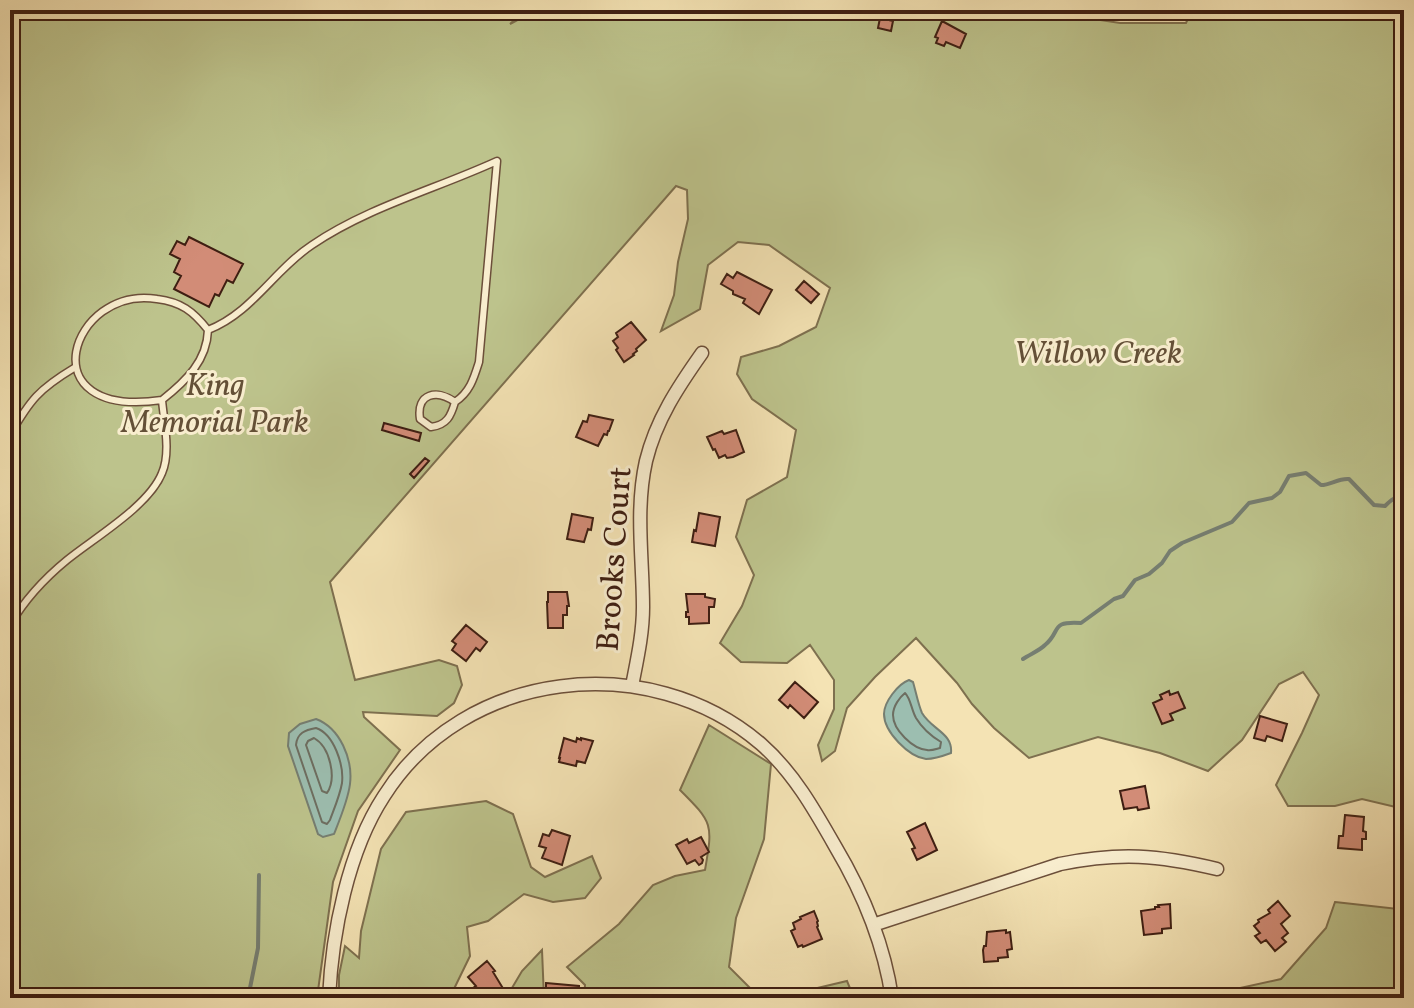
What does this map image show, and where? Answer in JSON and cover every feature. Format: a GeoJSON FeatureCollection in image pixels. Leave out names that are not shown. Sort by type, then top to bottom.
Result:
{"type":"FeatureCollection","features":[{"type":"Feature","properties":{"kind":"street","name":"Brooks Court"},"geometry":{"type":"LineString","coordinates":[[632,686],[643,610],[640,526],[646,461],[671,398],[702,353]]}},
{"type":"Feature","properties":{"kind":"street"},"geometry":{"type":"LineString","coordinates":[[329,998],[334,947],[357,850],[369,821],[406,767],[457,724],[490,706],[520,694],[580,683],[632,686],[681,698],[706,708],[760,743],[782,764],[813,808],[852,875],[873,925],[892,998]]}},
{"type":"Feature","properties":{"kind":"street"},"geometry":{"type":"LineString","coordinates":[[873,925],[1060,864],[1091,858],[1150,856],[1217,869]]}},
{"type":"Feature","properties":{"kind":"lane"},"geometry":{"type":"LineString","coordinates":[[208,330],[236,316],[284,268],[339,228],[497,161],[479,362],[469,389],[455,402],[446,422],[431,427],[420,419],[420,405],[429,395],[438,394],[455,402]]}},
{"type":"Feature","properties":{"kind":"lane"},"geometry":{"type":"LineString","coordinates":[[136,298],[181,305],[196,315],[208,330],[202,358],[178,387],[162,400],[131,402],[104,397],[83,384],[74,368],[74,356],[86,329],[94,318],[119,302],[136,298]]}},
{"type":"Feature","properties":{"kind":"lane"},"geometry":{"type":"LineString","coordinates":[[10,435],[31,400],[74,368]]}},
{"type":"Feature","properties":{"kind":"lane"},"geometry":{"type":"LineString","coordinates":[[10,625],[39,587],[64,563],[143,501],[155,486],[163,471],[166,454],[162,400]]}},
{"type":"Feature","properties":{"kind":"green space"},"geometry":{"type":"Polygon","coordinates":[[[10,10],[529,10],[510,24],[536,10],[927,10],[940,15],[1035,10],[1120,23],[1186,23],[1192,10],[1404,10],[1404,809],[1362,799],[1335,806],[1288,806],[1276,785],[1319,695],[1303,672],[1279,684],[1242,740],[1208,771],[1160,753],[1098,737],[1029,758],[994,728],[916,638],[847,708],[835,751],[822,761],[818,745],[834,709],[834,680],[810,645],[787,663],[741,662],[720,643],[742,606],[754,575],[736,537],[747,500],[787,477],[796,430],[752,399],[737,374],[741,357],[779,346],[816,327],[830,288],[769,245],[738,242],[708,265],[700,309],[661,331],[674,295],[688,219],[687,190],[676,186],[330,582],[355,680],[439,660],[457,666],[462,685],[454,703],[437,716],[363,712],[364,717],[400,750],[358,811],[333,882],[317,998],[10,998],[10,10]]]}},
{"type":"Feature","properties":{"kind":"green space"},"geometry":{"type":"Polygon","coordinates":[[[709,725],[771,764],[764,839],[736,918],[729,967],[752,990],[788,995],[847,981],[854,998],[584,998],[585,985],[567,967],[619,924],[653,885],[675,876],[705,870],[708,825],[680,790],[709,725]]]}},
{"type":"Feature","properties":{"kind":"green space"},"geometry":{"type":"Polygon","coordinates":[[[486,801],[513,814],[531,867],[545,877],[592,856],[601,878],[585,898],[553,902],[524,894],[488,921],[467,927],[470,956],[452,993],[453,998],[339,998],[339,975],[345,946],[359,958],[361,931],[381,849],[406,812],[486,801]]]}},
{"type":"Feature","properties":{"kind":"green space"},"geometry":{"type":"Polygon","coordinates":[[[1335,902],[1398,909],[1404,905],[1404,998],[1116,997],[1140,989],[1222,992],[1281,979],[1326,928],[1335,902]]]}},
{"type":"Feature","properties":{"kind":"green space"},"geometry":{"type":"Polygon","coordinates":[[[542,950],[544,998],[501,998],[509,993],[522,971],[542,950]]]}},
{"type":"Feature","properties":{"kind":"water"},"geometry":{"type":"Polygon","coordinates":[[[909,680],[913,682],[922,713],[949,741],[951,753],[926,759],[919,757],[899,742],[888,728],[884,714],[886,704],[896,689],[909,680]]]}},
{"type":"Feature","properties":{"kind":"water"},"geometry":{"type":"Polygon","coordinates":[[[316,719],[338,737],[347,755],[350,774],[348,796],[334,834],[323,837],[318,834],[288,746],[289,733],[300,724],[316,719]]]}},
{"type":"Feature","properties":{"kind":"building"},"geometry":{"type":"Polygon","coordinates":[[[880,18],[893,21],[891,31],[878,28],[880,18]]]}},
{"type":"Feature","properties":{"kind":"building"},"geometry":{"type":"Polygon","coordinates":[[[942,21],[966,34],[960,48],[946,42],[944,46],[936,43],[938,38],[935,37],[942,21]]]}},
{"type":"Feature","properties":{"kind":"building"},"geometry":{"type":"Polygon","coordinates":[[[189,237],[243,264],[233,283],[227,280],[209,307],[174,289],[181,276],[174,272],[180,259],[170,254],[177,241],[185,245],[189,237]]]}},
{"type":"Feature","properties":{"kind":"building"},"geometry":{"type":"Polygon","coordinates":[[[737,272],[772,290],[759,314],[743,303],[745,299],[721,284],[727,274],[733,278],[737,272]]]}},
{"type":"Feature","properties":{"kind":"building"},"geometry":{"type":"Polygon","coordinates":[[[804,281],[819,294],[811,303],[796,290],[804,281]]]}},
{"type":"Feature","properties":{"kind":"building"},"geometry":{"type":"Polygon","coordinates":[[[631,322],[646,340],[624,362],[613,341],[618,337],[616,333],[631,322]]]}},
{"type":"Feature","properties":{"kind":"building"},"geometry":{"type":"Polygon","coordinates":[[[589,415],[613,420],[598,446],[576,437],[589,415]]]}},
{"type":"Feature","properties":{"kind":"building"},"geometry":{"type":"Polygon","coordinates":[[[384,423],[421,433],[419,441],[382,430],[384,423]]]}},
{"type":"Feature","properties":{"kind":"building"},"geometry":{"type":"Polygon","coordinates":[[[736,430],[744,452],[719,458],[707,437],[736,430]]]}},
{"type":"Feature","properties":{"kind":"building"},"geometry":{"type":"Polygon","coordinates":[[[425,458],[429,461],[414,478],[410,474],[425,458]]]}},
{"type":"Feature","properties":{"kind":"building"},"geometry":{"type":"Polygon","coordinates":[[[699,513],[720,517],[715,546],[692,542],[699,513]]]}},
{"type":"Feature","properties":{"kind":"building"},"geometry":{"type":"Polygon","coordinates":[[[572,514],[593,518],[584,542],[567,539],[572,514]]]}},
{"type":"Feature","properties":{"kind":"building"},"geometry":{"type":"Polygon","coordinates":[[[548,592],[567,592],[569,606],[567,615],[563,615],[563,628],[548,628],[548,592]]]}},
{"type":"Feature","properties":{"kind":"building"},"geometry":{"type":"Polygon","coordinates":[[[686,594],[705,594],[705,597],[715,599],[714,607],[709,607],[709,623],[689,624],[686,594]]]}},
{"type":"Feature","properties":{"kind":"building"},"geometry":{"type":"Polygon","coordinates":[[[466,625],[487,642],[480,651],[476,648],[466,661],[452,650],[456,644],[452,641],[466,625]]]}},
{"type":"Feature","properties":{"kind":"building"},"geometry":{"type":"Polygon","coordinates":[[[795,682],[818,702],[804,718],[779,700],[795,682]]]}},
{"type":"Feature","properties":{"kind":"building"},"geometry":{"type":"Polygon","coordinates":[[[1169,691],[1170,695],[1178,692],[1185,708],[1170,714],[1173,720],[1162,724],[1153,703],[1169,691]]]}},
{"type":"Feature","properties":{"kind":"building"},"geometry":{"type":"Polygon","coordinates":[[[1260,716],[1287,724],[1282,741],[1267,736],[1265,741],[1254,738],[1260,716]]]}},
{"type":"Feature","properties":{"kind":"building"},"geometry":{"type":"Polygon","coordinates":[[[564,738],[576,742],[577,738],[593,741],[585,763],[577,761],[576,766],[559,762],[564,738]]]}},
{"type":"Feature","properties":{"kind":"building"},"geometry":{"type":"Polygon","coordinates":[[[1145,786],[1149,808],[1124,809],[1120,791],[1145,786]]]}},
{"type":"Feature","properties":{"kind":"building"},"geometry":{"type":"Polygon","coordinates":[[[1345,815],[1364,817],[1366,839],[1362,839],[1362,850],[1338,848],[1339,836],[1343,836],[1345,815]]]}},
{"type":"Feature","properties":{"kind":"building"},"geometry":{"type":"Polygon","coordinates":[[[925,823],[937,850],[917,860],[907,832],[925,823]]]}},
{"type":"Feature","properties":{"kind":"building"},"geometry":{"type":"Polygon","coordinates":[[[552,830],[570,836],[562,865],[542,858],[546,848],[539,846],[543,834],[549,836],[552,830]]]}},
{"type":"Feature","properties":{"kind":"building"},"geometry":{"type":"Polygon","coordinates":[[[701,837],[709,852],[701,857],[703,860],[699,865],[695,860],[687,864],[676,845],[701,837]]]}},
{"type":"Feature","properties":{"kind":"building"},"geometry":{"type":"Polygon","coordinates":[[[1278,901],[1290,916],[1281,924],[1288,933],[1282,938],[1286,942],[1275,951],[1266,940],[1261,943],[1255,936],[1260,933],[1254,926],[1270,913],[1268,910],[1278,901]]]}},
{"type":"Feature","properties":{"kind":"building"},"geometry":{"type":"Polygon","coordinates":[[[1170,904],[1171,928],[1162,929],[1162,933],[1144,935],[1141,911],[1170,904]]]}},
{"type":"Feature","properties":{"kind":"building"},"geometry":{"type":"Polygon","coordinates":[[[814,911],[822,939],[798,947],[791,931],[795,929],[793,923],[814,911]]]}},
{"type":"Feature","properties":{"kind":"building"},"geometry":{"type":"Polygon","coordinates":[[[1006,930],[1006,933],[1010,932],[1012,949],[1007,950],[1008,957],[984,962],[987,932],[1006,930]]]}},
{"type":"Feature","properties":{"kind":"building"},"geometry":{"type":"Polygon","coordinates":[[[487,961],[504,990],[495,998],[486,998],[480,991],[478,993],[468,977],[487,961]]]}},
{"type":"Feature","properties":{"kind":"building"},"geometry":{"type":"Polygon","coordinates":[[[546,983],[579,986],[579,998],[546,997],[546,983]]]}},
{"type":"Feature","properties":{"kind":"waterway"},"geometry":{"type":"LineString","coordinates":[[1023,659],[1045,645],[1060,625],[1081,623],[1123,596],[1135,580],[1149,574],[1182,543],[1232,522],[1249,503],[1272,498],[1280,492],[1289,476],[1306,473],[1321,485],[1349,479],[1374,505],[1385,506],[1393,499],[1404,498]]}},
{"type":"Feature","properties":{"kind":"waterway"},"geometry":{"type":"LineString","coordinates":[[248,998],[258,948],[259,875]]}},
{"type":"Feature","properties":{"kind":"park label","name":"Willow Creek"},"geometry":{"type":"Point","coordinates":[1098,355]}},
{"type":"Feature","properties":{"kind":"park label","name":"King Memorial Park"},"geometry":{"type":"Point","coordinates":[215,406]}}]}
